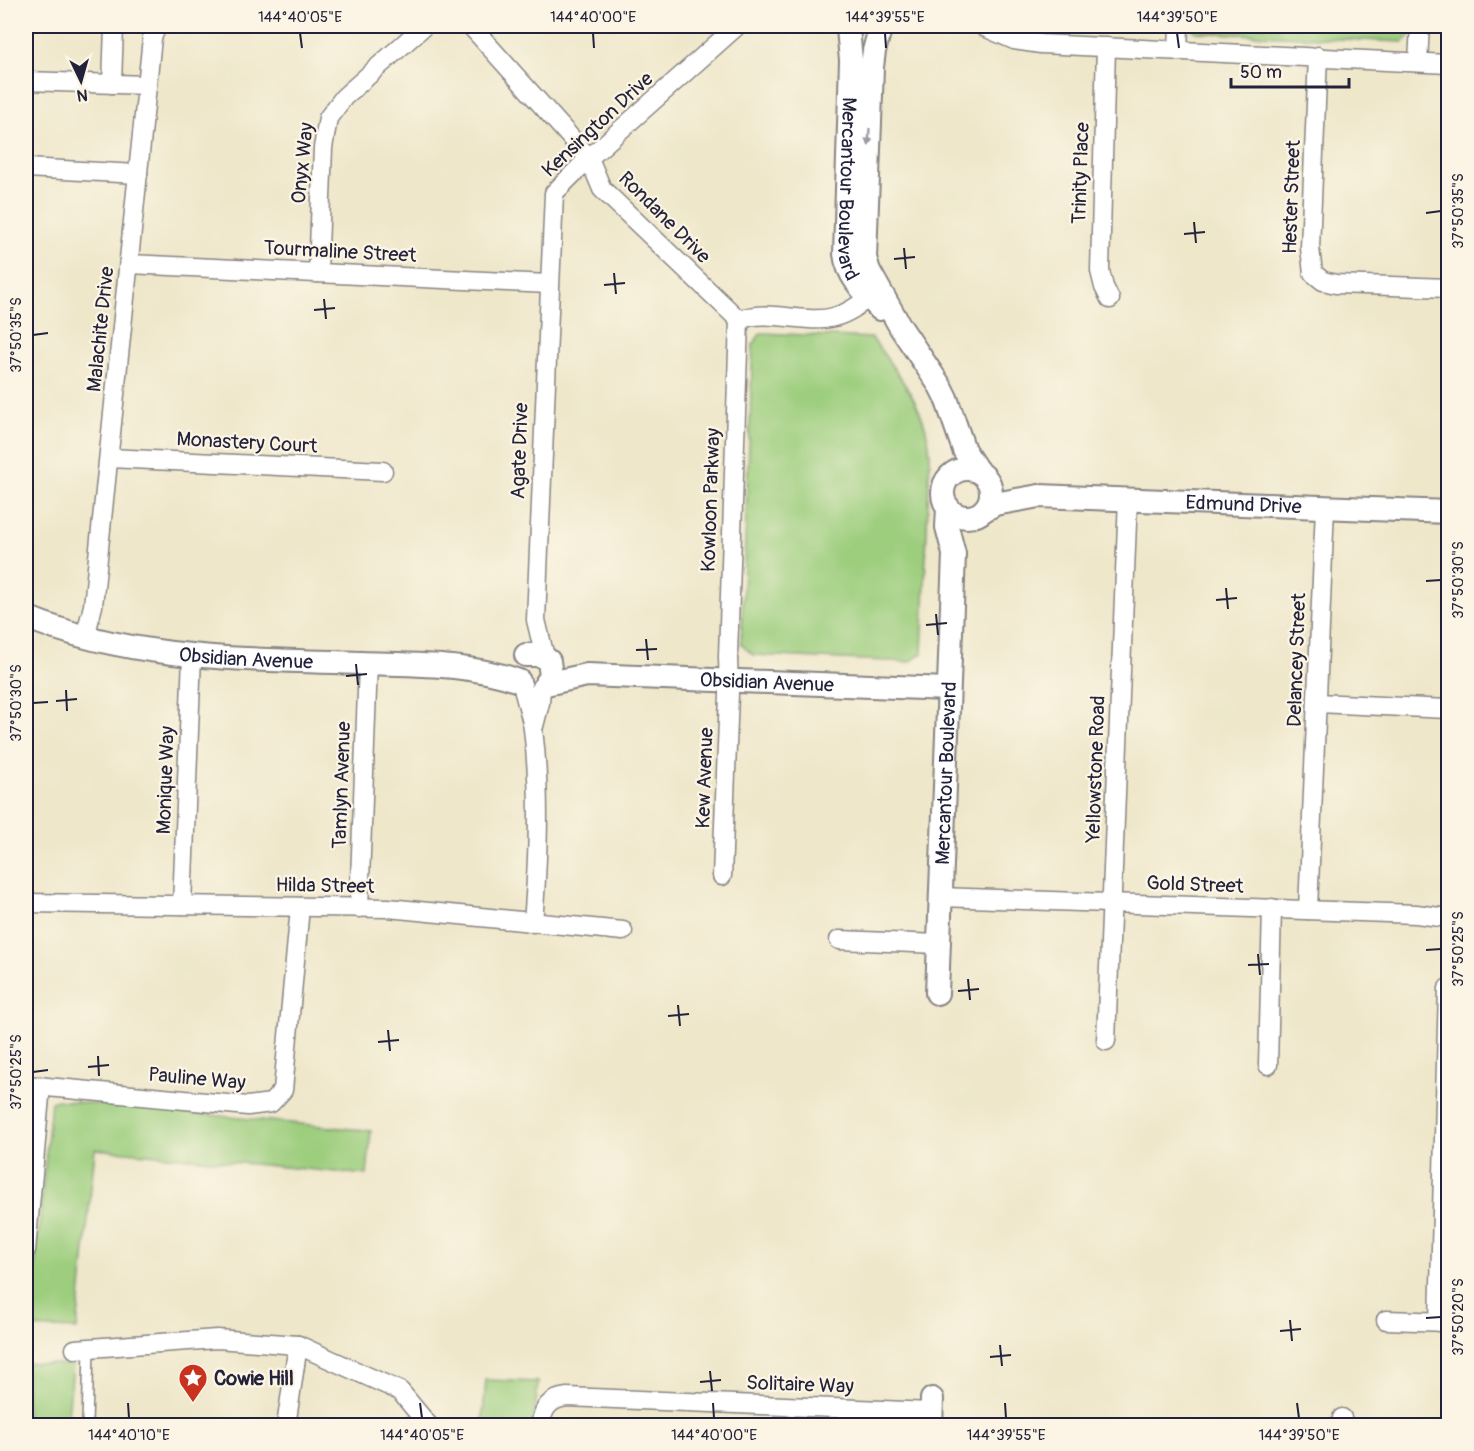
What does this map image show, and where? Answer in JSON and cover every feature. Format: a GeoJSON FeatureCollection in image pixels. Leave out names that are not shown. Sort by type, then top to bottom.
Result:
{"type":"FeatureCollection","features":[{"type":"Feature","properties":{"kind":"street"},"geometry":{"type":"LineString","coordinates":[[112,84],[114,26]]}},
{"type":"Feature","properties":{"kind":"street","name":"Malachite Drive"},"geometry":{"type":"LineString","coordinates":[[85,638],[93,606],[152,38],[157,26]]}},
{"type":"Feature","properties":{"kind":"street","name":"Onyx Way"},"geometry":{"type":"LineString","coordinates":[[318,273],[323,148],[328,118],[344,97],[424,26]]}},
{"type":"Feature","properties":{"kind":"street","name":"Rondane Drive"},"geometry":{"type":"LineString","coordinates":[[471,26],[589,158],[602,189],[739,320]]}},
{"type":"Feature","properties":{"kind":"street"},"geometry":{"type":"LineString","coordinates":[[982,26],[1003,36],[1027,43],[1449,64]]}},
{"type":"Feature","properties":{"kind":"street"},"geometry":{"type":"LineString","coordinates":[[1178,51],[1179,26]]}},
{"type":"Feature","properties":{"kind":"street"},"geometry":{"type":"LineString","coordinates":[[1418,62],[1420,26]]}},
{"type":"Feature","properties":{"kind":"street"},"geometry":{"type":"LineString","coordinates":[[847,27],[855,33],[866,35],[883,27]]}},
{"type":"Feature","properties":{"kind":"street","name":"Mercantour Boulevard"},"geometry":{"type":"LineString","coordinates":[[847,27],[851,60],[845,254],[848,266],[852,275],[874,293],[902,328],[940,386],[964,450],[982,475]]}},
{"type":"Feature","properties":{"kind":"street","name":"Mercantour Boulevard"},"geometry":{"type":"LineString","coordinates":[[874,293],[864,255],[872,67],[874,51],[883,27]]}},
{"type":"Feature","properties":{"kind":"street","name":"Kensington Drive"},"geometry":{"type":"LineString","coordinates":[[549,284],[554,193],[729,28]]}},
{"type":"Feature","properties":{"kind":"street","name":"Trinity Place"},"geometry":{"type":"LineString","coordinates":[[1106,47],[1100,271],[1104,287],[1110,298]]}},
{"type":"Feature","properties":{"kind":"street","name":"Hester Street"},"geometry":{"type":"LineString","coordinates":[[1318,56],[1310,248],[1313,273],[1323,281],[1336,284],[1449,288]]}},
{"type":"Feature","properties":{"kind":"street"},"geometry":{"type":"LineString","coordinates":[[26,81],[147,85]]}},
{"type":"Feature","properties":{"kind":"street"},"geometry":{"type":"LineString","coordinates":[[26,168],[138,174]]}},
{"type":"Feature","properties":{"kind":"street","name":"Tourmaline Street"},"geometry":{"type":"LineString","coordinates":[[129,264],[549,284]]}},
{"type":"Feature","properties":{"kind":"street","name":"Agate Drive"},"geometry":{"type":"LineString","coordinates":[[536,658],[549,284]]}},
{"type":"Feature","properties":{"kind":"street"},"geometry":{"type":"LineString","coordinates":[[739,320],[754,316],[835,317],[874,293]]}},
{"type":"Feature","properties":{"kind":"street","name":"Kowloon Parkway"},"geometry":{"type":"LineString","coordinates":[[728,681],[739,320]]}},
{"type":"Feature","properties":{"kind":"street","name":"Mercantour Boulevard"},"geometry":{"type":"LineString","coordinates":[[951,475],[956,429]]}},
{"type":"Feature","properties":{"kind":"street","name":"Monastery Court"},"geometry":{"type":"LineString","coordinates":[[109,458],[383,471]]}},
{"type":"Feature","properties":{"kind":"street"},"geometry":{"type":"LineString","coordinates":[[963,469],[1039,496],[995,504],[965,517],[958,515],[948,507],[943,494],[946,481],[951,475],[963,469]]}},
{"type":"Feature","properties":{"kind":"street"},"geometry":{"type":"LineString","coordinates":[[981,512],[991,498],[992,492],[982,475]]}},
{"type":"Feature","properties":{"kind":"street","name":"Edmund Drive"},"geometry":{"type":"LineString","coordinates":[[1039,496],[1449,512]]}},
{"type":"Feature","properties":{"kind":"street","name":"Yellowstone Road"},"geometry":{"type":"LineString","coordinates":[[1106,1041],[1128,498]]}},
{"type":"Feature","properties":{"kind":"street","name":"Mercantour Boulevard"},"geometry":{"type":"LineString","coordinates":[[937,993],[954,554],[947,527],[948,507]]}},
{"type":"Feature","properties":{"kind":"street","name":"Delancey Street"},"geometry":{"type":"LineString","coordinates":[[1308,910],[1325,507]]}},
{"type":"Feature","properties":{"kind":"street","name":"Mercantour Boulevard"},"geometry":{"type":"LineString","coordinates":[[954,554],[967,528],[981,512]]}},
{"type":"Feature","properties":{"kind":"street","name":"Obsidian Avenue"},"geometry":{"type":"LineString","coordinates":[[27,623],[141,650],[192,656],[473,668],[536,658],[587,675]]}},
{"type":"Feature","properties":{"kind":"street","name":"Monique Way"},"geometry":{"type":"LineString","coordinates":[[182,906],[192,656]]}},
{"type":"Feature","properties":{"kind":"street"},"geometry":{"type":"LineString","coordinates":[[532,684],[551,676],[536,658],[517,666],[532,684],[540,703],[533,728],[538,812],[533,922]]}},
{"type":"Feature","properties":{"kind":"street","name":"Tamlyn Avenue"},"geometry":{"type":"LineString","coordinates":[[359,908],[368,663]]}},
{"type":"Feature","properties":{"kind":"street","name":"Obsidian Avenue"},"geometry":{"type":"LineString","coordinates":[[473,668],[532,684],[587,675],[948,689]]}},
{"type":"Feature","properties":{"kind":"street","name":"Kew Avenue"},"geometry":{"type":"LineString","coordinates":[[722,876],[728,681]]}},
{"type":"Feature","properties":{"kind":"street"},"geometry":{"type":"LineString","coordinates":[[1317,703],[1449,710]]}},
{"type":"Feature","properties":{"kind":"street","name":"Gold Street"},"geometry":{"type":"LineString","coordinates":[[940,897],[1272,908],[1416,914],[1449,918]]}},
{"type":"Feature","properties":{"kind":"street","name":"Hilda Street"},"geometry":{"type":"LineString","coordinates":[[26,903],[400,909],[623,931]]}},
{"type":"Feature","properties":{"kind":"street","name":"Pauline Way"},"geometry":{"type":"LineString","coordinates":[[33,1086],[248,1106],[271,1103],[283,1090],[300,907]]}},
{"type":"Feature","properties":{"kind":"street"},"geometry":{"type":"LineString","coordinates":[[1268,1065],[1272,908]]}},
{"type":"Feature","properties":{"kind":"street"},"geometry":{"type":"LineString","coordinates":[[839,940],[939,944]]}},
{"type":"Feature","properties":{"kind":"street"},"geometry":{"type":"LineString","coordinates":[[1386,1320],[1444,1322],[1449,988]]}},
{"type":"Feature","properties":{"kind":"street"},"geometry":{"type":"LineString","coordinates":[[26,1250],[33,1086]]}},
{"type":"Feature","properties":{"kind":"street"},"geometry":{"type":"LineString","coordinates":[[82,1349],[217,1339],[298,1345],[400,1391],[429,1425]]}},
{"type":"Feature","properties":{"kind":"street"},"geometry":{"type":"LineString","coordinates":[[286,1425],[298,1345]]}},
{"type":"Feature","properties":{"kind":"street","name":"Solitaire Way"},"geometry":{"type":"LineString","coordinates":[[540,1425],[547,1405],[551,1401],[567,1397],[931,1412]]}},
{"type":"Feature","properties":{"kind":"lane"},"geometry":{"type":"LineString","coordinates":[[82,1349],[87,1425]]}},
{"type":"Feature","properties":{"kind":"green space"},"geometry":{"type":"Polygon","coordinates":[[[1190,26],[1412,26],[1411,35],[1404,42],[1196,32],[1190,26]]]}},
{"type":"Feature","properties":{"kind":"green space"},"geometry":{"type":"Polygon","coordinates":[[[761,333],[872,338],[902,379],[918,408],[924,423],[930,457],[922,653],[910,662],[753,655],[741,644],[753,344],[761,333]]]}},
{"type":"Feature","properties":{"kind":"green space"},"geometry":{"type":"Polygon","coordinates":[[[57,1100],[371,1131],[367,1175],[95,1149],[77,1329],[26,1327],[26,1279],[34,1278],[51,1102],[57,1100]]]}},
{"type":"Feature","properties":{"kind":"green space"},"geometry":{"type":"Polygon","coordinates":[[[26,1363],[73,1365],[67,1425],[26,1425],[26,1363]]]}},
{"type":"Feature","properties":{"kind":"green space"},"geometry":{"type":"Polygon","coordinates":[[[486,1380],[538,1382],[534,1425],[482,1426],[486,1380]]]}},
{"type":"Feature","properties":{"kind":"place","name":"Cowie Hill"},"geometry":{"type":"Point","coordinates":[193,1404]}}]}
